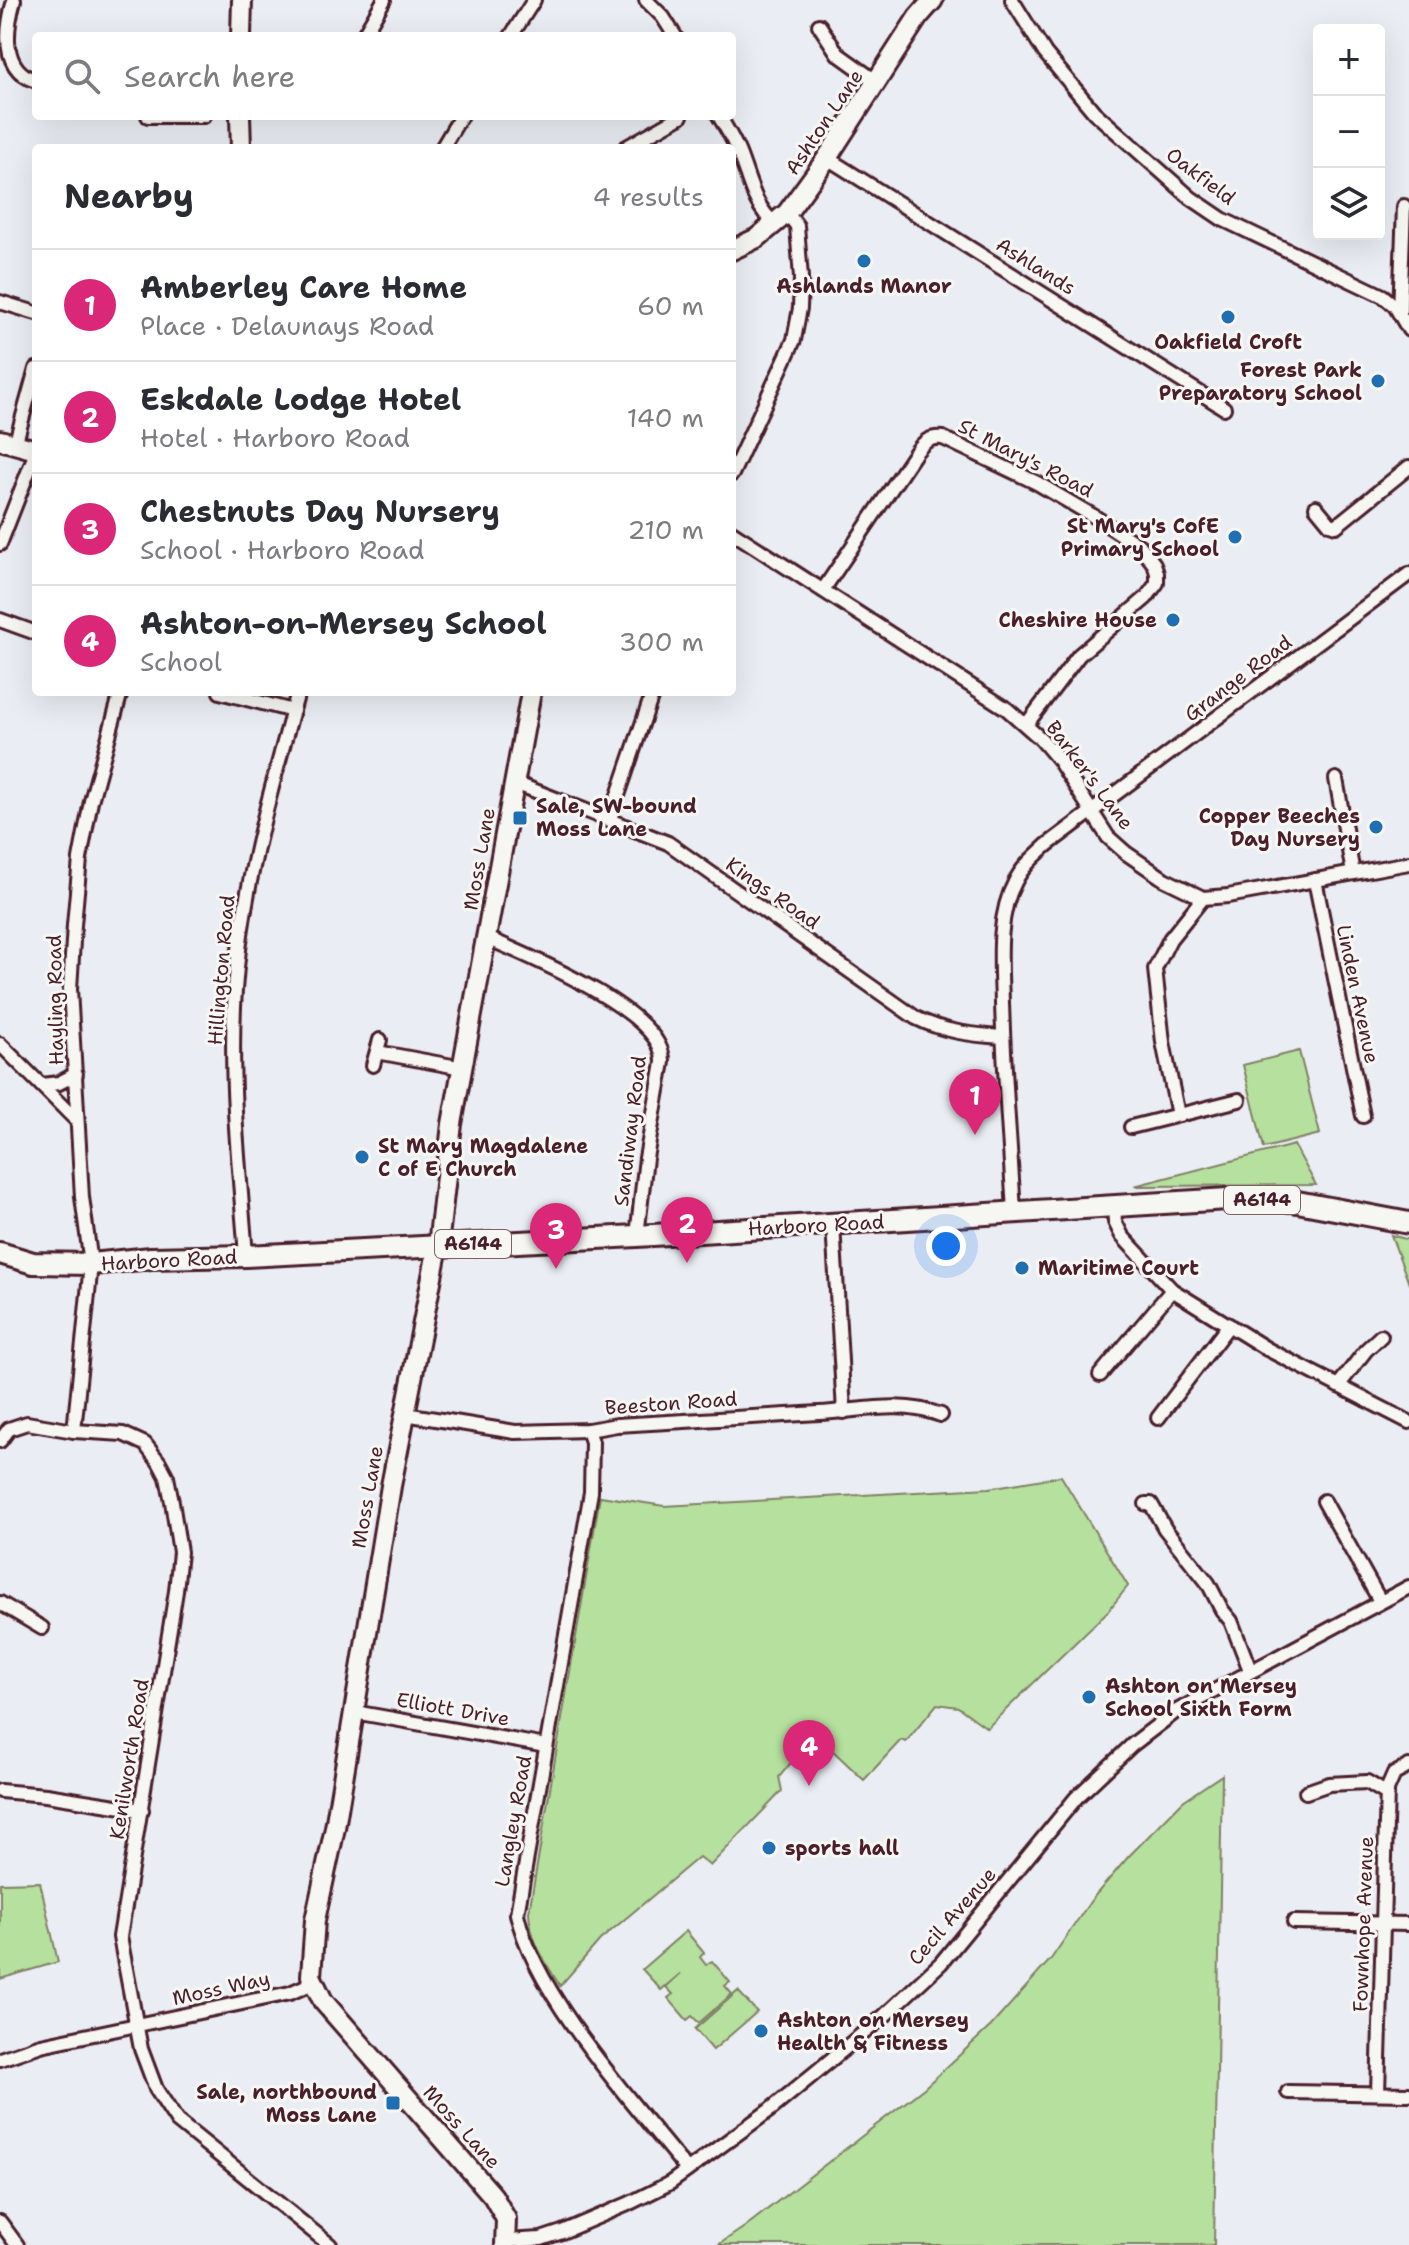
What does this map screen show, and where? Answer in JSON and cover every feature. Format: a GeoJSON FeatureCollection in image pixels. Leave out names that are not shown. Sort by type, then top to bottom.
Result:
{"type":"FeatureCollection","features":[{"type":"Feature","properties":{"kind":"main road","name":"A6144"},"geometry":{"type":"LineString","coordinates":[[1114,1206],[1228,1199],[1292,1201],[1409,1223]]}},
{"type":"Feature","properties":{"kind":"main road","name":"Harboro Road"},"geometry":{"type":"LineString","coordinates":[[0,1253],[33,1263],[91,1264],[151,1258],[637,1236],[1114,1206]]}},
{"type":"Feature","properties":{"kind":"street"},"geometry":{"type":"LineString","coordinates":[[14,0],[7,30],[9,51],[23,75],[32,79]]}},
{"type":"Feature","properties":{"kind":"street"},"geometry":{"type":"LineString","coordinates":[[241,32],[242,0]]}},
{"type":"Feature","properties":{"kind":"street"},"geometry":{"type":"LineString","coordinates":[[365,32],[384,0]]}},
{"type":"Feature","properties":{"kind":"street"},"geometry":{"type":"LineString","coordinates":[[514,32],[534,0]]}},
{"type":"Feature","properties":{"kind":"street"},"geometry":{"type":"LineString","coordinates":[[646,0],[672,32]]}},
{"type":"Feature","properties":{"kind":"street","name":"Ashton Lane"},"geometry":{"type":"LineString","coordinates":[[736,248],[757,238],[781,218],[827,158],[918,17],[933,0]]}},
{"type":"Feature","properties":{"kind":"street","name":"Oakfield"},"geometry":{"type":"LineString","coordinates":[[1012,0],[1045,53],[1094,112],[1191,198],[1222,219],[1383,296],[1400,312],[1409,330]]}},
{"type":"Feature","properties":{"kind":"street"},"geometry":{"type":"LineString","coordinates":[[819,25],[838,54],[877,82]]}},
{"type":"Feature","properties":{"kind":"street"},"geometry":{"type":"LineString","coordinates":[[240,120],[241,144]]}},
{"type":"Feature","properties":{"kind":"street"},"geometry":{"type":"LineString","coordinates":[[444,144],[459,120]]}},
{"type":"Feature","properties":{"kind":"street"},"geometry":{"type":"LineString","coordinates":[[632,144],[674,120]]}},
{"type":"Feature","properties":{"kind":"street"},"geometry":{"type":"LineString","coordinates":[[721,120],[734,144]]}},
{"type":"Feature","properties":{"kind":"street"},"geometry":{"type":"LineString","coordinates":[[736,147],[764,215],[781,218],[797,226],[801,278],[794,340],[736,465]]}},
{"type":"Feature","properties":{"kind":"street","name":"Ashlands"},"geometry":{"type":"LineString","coordinates":[[827,158],[1224,408]]}},
{"type":"Feature","properties":{"kind":"street"},"geometry":{"type":"LineString","coordinates":[[1400,312],[1404,206]]}},
{"type":"Feature","properties":{"kind":"street"},"geometry":{"type":"LineString","coordinates":[[0,302],[32,312]]}},
{"type":"Feature","properties":{"kind":"street"},"geometry":{"type":"LineString","coordinates":[[32,379],[8,442],[32,450]]}},
{"type":"Feature","properties":{"kind":"street","name":"St Mary's Road"},"geometry":{"type":"LineString","coordinates":[[823,590],[916,452],[924,442],[935,436],[1037,483],[1095,517],[1148,555],[1157,573],[1157,583],[1146,598],[1079,655],[1026,725]]}},
{"type":"Feature","properties":{"kind":"street"},"geometry":{"type":"LineString","coordinates":[[0,544],[32,461]]}},
{"type":"Feature","properties":{"kind":"street"},"geometry":{"type":"LineString","coordinates":[[1316,507],[1330,524],[1336,526],[1409,467]]}},
{"type":"Feature","properties":{"kind":"street","name":"Barker's Lane"},"geometry":{"type":"LineString","coordinates":[[736,535],[1026,725],[1058,759],[1108,837],[1164,879],[1203,898]]}},
{"type":"Feature","properties":{"kind":"street","name":"Grange Road"},"geometry":{"type":"LineString","coordinates":[[1014,1212],[1001,955],[1005,917],[1015,881],[1028,862],[1047,845],[1409,574]]}},
{"type":"Feature","properties":{"kind":"street"},"geometry":{"type":"LineString","coordinates":[[0,620],[32,632]]}},
{"type":"Feature","properties":{"kind":"street","name":"Hayling Road"},"geometry":{"type":"LineString","coordinates":[[91,1264],[82,1197],[70,989],[80,859],[91,801],[120,696]]}},
{"type":"Feature","properties":{"kind":"street"},"geometry":{"type":"LineString","coordinates":[[235,696],[293,711]]}},
{"type":"Feature","properties":{"kind":"street","name":"Hillington Road"},"geometry":{"type":"LineString","coordinates":[[246,1256],[234,1072],[234,1006],[250,879],[297,696]]}},
{"type":"Feature","properties":{"kind":"street","name":"Moss Lane"},"geometry":{"type":"LineString","coordinates":[[506,2243],[506,2219],[493,2196],[323,2001],[313,1983],[311,1966],[315,1920],[335,1828],[405,1414],[438,1246],[452,1124],[530,696]]}},
{"type":"Feature","properties":{"kind":"street"},"geometry":{"type":"LineString","coordinates":[[610,819],[652,696]]}},
{"type":"Feature","properties":{"kind":"street"},"geometry":{"type":"LineString","coordinates":[[1336,779],[1353,873]]}},
{"type":"Feature","properties":{"kind":"street","name":"Kings Road"},"geometry":{"type":"LineString","coordinates":[[515,783],[668,843],[933,1027],[1003,1037]]}},
{"type":"Feature","properties":{"kind":"street"},"geometry":{"type":"LineString","coordinates":[[1178,1115],[1163,1042],[1155,969],[1170,939],[1203,898],[1409,863]]}},
{"type":"Feature","properties":{"kind":"street","name":"Linden Avenue"},"geometry":{"type":"LineString","coordinates":[[1315,880],[1363,1116]]}},
{"type":"Feature","properties":{"kind":"street","name":"Sandiway Road"},"geometry":{"type":"LineString","coordinates":[[487,938],[589,986],[647,1028],[658,1041],[663,1062],[646,1158],[637,1236]]}},
{"type":"Feature","properties":{"kind":"street"},"geometry":{"type":"LineString","coordinates":[[0,1044],[77,1121]]}},
{"type":"Feature","properties":{"kind":"street"},"geometry":{"type":"LineString","coordinates":[[377,1052],[463,1068]]}},
{"type":"Feature","properties":{"kind":"street"},"geometry":{"type":"LineString","coordinates":[[42,1085],[59,1083],[76,1074]]}},
{"type":"Feature","properties":{"kind":"street"},"geometry":{"type":"LineString","coordinates":[[1131,1127],[1239,1100]]}},
{"type":"Feature","properties":{"kind":"street"},"geometry":{"type":"LineString","coordinates":[[1114,1206],[1115,1222],[1122,1236],[1172,1290],[1267,1349],[1409,1422]]}},
{"type":"Feature","properties":{"kind":"street"},"geometry":{"type":"LineString","coordinates":[[833,1224],[844,1412]]}},
{"type":"Feature","properties":{"kind":"street"},"geometry":{"type":"LineString","coordinates":[[74,1431],[91,1264]]}},
{"type":"Feature","properties":{"kind":"street"},"geometry":{"type":"LineString","coordinates":[[1100,1375],[1172,1290]]}},
{"type":"Feature","properties":{"kind":"street"},"geometry":{"type":"LineString","coordinates":[[1158,1418],[1229,1325]]}},
{"type":"Feature","properties":{"kind":"street"},"geometry":{"type":"LineString","coordinates":[[1338,1386],[1381,1336]]}},
{"type":"Feature","properties":{"kind":"street","name":"Beeston Road"},"geometry":{"type":"LineString","coordinates":[[405,1414],[515,1432],[588,1430],[617,1425],[909,1406],[941,1415]]}},
{"type":"Feature","properties":{"kind":"street","name":"Kenilworth Road"},"geometry":{"type":"LineString","coordinates":[[0,1441],[9,1429],[21,1423],[123,1434],[145,1444],[167,1477],[180,1552],[120,1937],[135,2026],[149,2075],[177,2121],[330,2245]]}},
{"type":"Feature","properties":{"kind":"street","name":"Langley Road"},"geometry":{"type":"LineString","coordinates":[[588,1430],[592,1442],[591,1492],[517,1914],[521,1933],[540,1971],[578,2030],[687,2170]]}},
{"type":"Feature","properties":{"kind":"street"},"geometry":{"type":"LineString","coordinates":[[1324,1501],[1380,1601]]}},
{"type":"Feature","properties":{"kind":"street"},"geometry":{"type":"LineString","coordinates":[[1153,1503],[1165,1529],[1208,1583],[1231,1621],[1250,1670]]}},
{"type":"Feature","properties":{"kind":"street","name":"Cecil Avenue"},"geometry":{"type":"LineString","coordinates":[[506,2243],[541,2239],[562,2232],[670,2183],[781,2101],[883,2017],[941,1963],[1076,1798],[1105,1769],[1175,1712],[1409,1587]]}},
{"type":"Feature","properties":{"kind":"street"},"geometry":{"type":"LineString","coordinates":[[0,1603],[42,1628]]}},
{"type":"Feature","properties":{"kind":"street","name":"Elliott Drive"},"geometry":{"type":"LineString","coordinates":[[354,1712],[546,1746]]}},
{"type":"Feature","properties":{"kind":"street"},"geometry":{"type":"LineString","coordinates":[[1306,1792],[1329,1784],[1367,1782],[1387,1794],[1389,1781],[1394,1774],[1409,1766]]}},
{"type":"Feature","properties":{"kind":"street"},"geometry":{"type":"LineString","coordinates":[[0,1791],[142,1810]]}},
{"type":"Feature","properties":{"kind":"street","name":"Fownhope Avenue"},"geometry":{"type":"LineString","coordinates":[[1378,2093],[1387,1794]]}},
{"type":"Feature","properties":{"kind":"street"},"geometry":{"type":"LineString","coordinates":[[1294,1922],[1409,1924]]}},
{"type":"Feature","properties":{"kind":"street","name":"Moss Way"},"geometry":{"type":"LineString","coordinates":[[0,2059],[41,2045],[290,1993],[313,1983]]}},
{"type":"Feature","properties":{"kind":"street"},"geometry":{"type":"LineString","coordinates":[[1288,2092],[1409,2094]]}},
{"type":"Feature","properties":{"kind":"street"},"geometry":{"type":"LineString","coordinates":[[0,2222],[17,2245]]}},
{"type":"Feature","properties":{"kind":"green space"},"geometry":{"type":"Polygon","coordinates":[[[1299,1051],[1320,1134],[1264,1148],[1243,1065],[1299,1051]]]}},
{"type":"Feature","properties":{"kind":"green space"},"geometry":{"type":"Polygon","coordinates":[[[1294,1145],[1316,1185],[1134,1186],[1294,1145]]]}},
{"type":"Feature","properties":{"kind":"green space"},"geometry":{"type":"Polygon","coordinates":[[[1391,1235],[1409,1240],[1409,1284],[1391,1235]]]}},
{"type":"Feature","properties":{"kind":"green space"},"geometry":{"type":"Polygon","coordinates":[[[1061,1476],[1128,1586],[1108,1611],[987,1728],[958,1707],[937,1704],[906,1742],[901,1740],[864,1780],[815,1734],[779,1777],[782,1791],[710,1866],[699,1857],[600,1940],[560,1986],[536,1942],[529,1912],[600,1496],[664,1506],[989,1488],[1061,1476]]]}},
{"type":"Feature","properties":{"kind":"green space"},"geometry":{"type":"Polygon","coordinates":[[[1222,1775],[1214,2245],[718,2245],[924,2088],[991,2026],[1051,1959],[1092,1899],[1129,1856],[1183,1801],[1222,1775]]]}},
{"type":"Feature","properties":{"kind":"green space"},"geometry":{"type":"Polygon","coordinates":[[[40,1882],[58,1962],[0,1979],[0,1883],[40,1882]]]}},
{"type":"Feature","properties":{"kind":"green space"},"geometry":{"type":"Polygon","coordinates":[[[686,1931],[704,1953],[700,1957],[706,1965],[712,1961],[730,1982],[725,1986],[732,1994],[699,2023],[692,2016],[687,2020],[668,1998],[673,1994],[666,1987],[681,1973],[661,1990],[642,1969],[686,1931]]]}},
{"type":"Feature","properties":{"kind":"green space"},"geometry":{"type":"Polygon","coordinates":[[[738,1991],[757,2012],[713,2050],[695,2029],[738,1991]]]}},
{"type":"Feature","properties":{"kind":"place","name":"Ashlands Manor"},"geometry":{"type":"Point","coordinates":[864,261]}},
{"type":"Feature","properties":{"kind":"place","name":"Oakfield Croft"},"geometry":{"type":"Point","coordinates":[1228,317]}},
{"type":"Feature","properties":{"kind":"place","name":"Forest Park Preparatory School"},"geometry":{"type":"Point","coordinates":[1378,381]}},
{"type":"Feature","properties":{"kind":"place","name":"St Mary's CofE Primary School"},"geometry":{"type":"Point","coordinates":[1235,537]}},
{"type":"Feature","properties":{"kind":"place","name":"Cheshire House"},"geometry":{"type":"Point","coordinates":[1173,620]}},
{"type":"Feature","properties":{"kind":"place","name":"Sale, SW-bound Moss Lane"},"geometry":{"type":"Point","coordinates":[520,818]}},
{"type":"Feature","properties":{"kind":"place","name":"Copper Beeches Day Nursery"},"geometry":{"type":"Point","coordinates":[1376,827]}},
{"type":"Feature","properties":{"kind":"place","name":"Amberley Care Home"},"geometry":{"type":"Point","coordinates":[975,1135]}},
{"type":"Feature","properties":{"kind":"place","name":"St Mary Magdalene C of E Church"},"geometry":{"type":"Point","coordinates":[362,1157]}},
{"type":"Feature","properties":{"kind":"place","name":"Eskdale Lodge Hotel"},"geometry":{"type":"Point","coordinates":[687,1263]}},
{"type":"Feature","properties":{"kind":"place","name":"Maritime Court"},"geometry":{"type":"Point","coordinates":[1022,1268]}},
{"type":"Feature","properties":{"kind":"place","name":"Chestnuts Day Nursery"},"geometry":{"type":"Point","coordinates":[556,1269]}},
{"type":"Feature","properties":{"kind":"place","name":"Ashton on Mersey School Sixth Form"},"geometry":{"type":"Point","coordinates":[1089,1697]}},
{"type":"Feature","properties":{"kind":"place","name":"Ashton-on-Mersey School"},"geometry":{"type":"Point","coordinates":[809,1786]}},
{"type":"Feature","properties":{"kind":"place","name":"sports hall"},"geometry":{"type":"Point","coordinates":[769,1848]}},
{"type":"Feature","properties":{"kind":"place","name":"Ashton on Mersey Health & Fitness"},"geometry":{"type":"Point","coordinates":[761,2031]}},
{"type":"Feature","properties":{"kind":"place","name":"Sale, northbound Moss Lane"},"geometry":{"type":"Point","coordinates":[393,2103]}}]}
